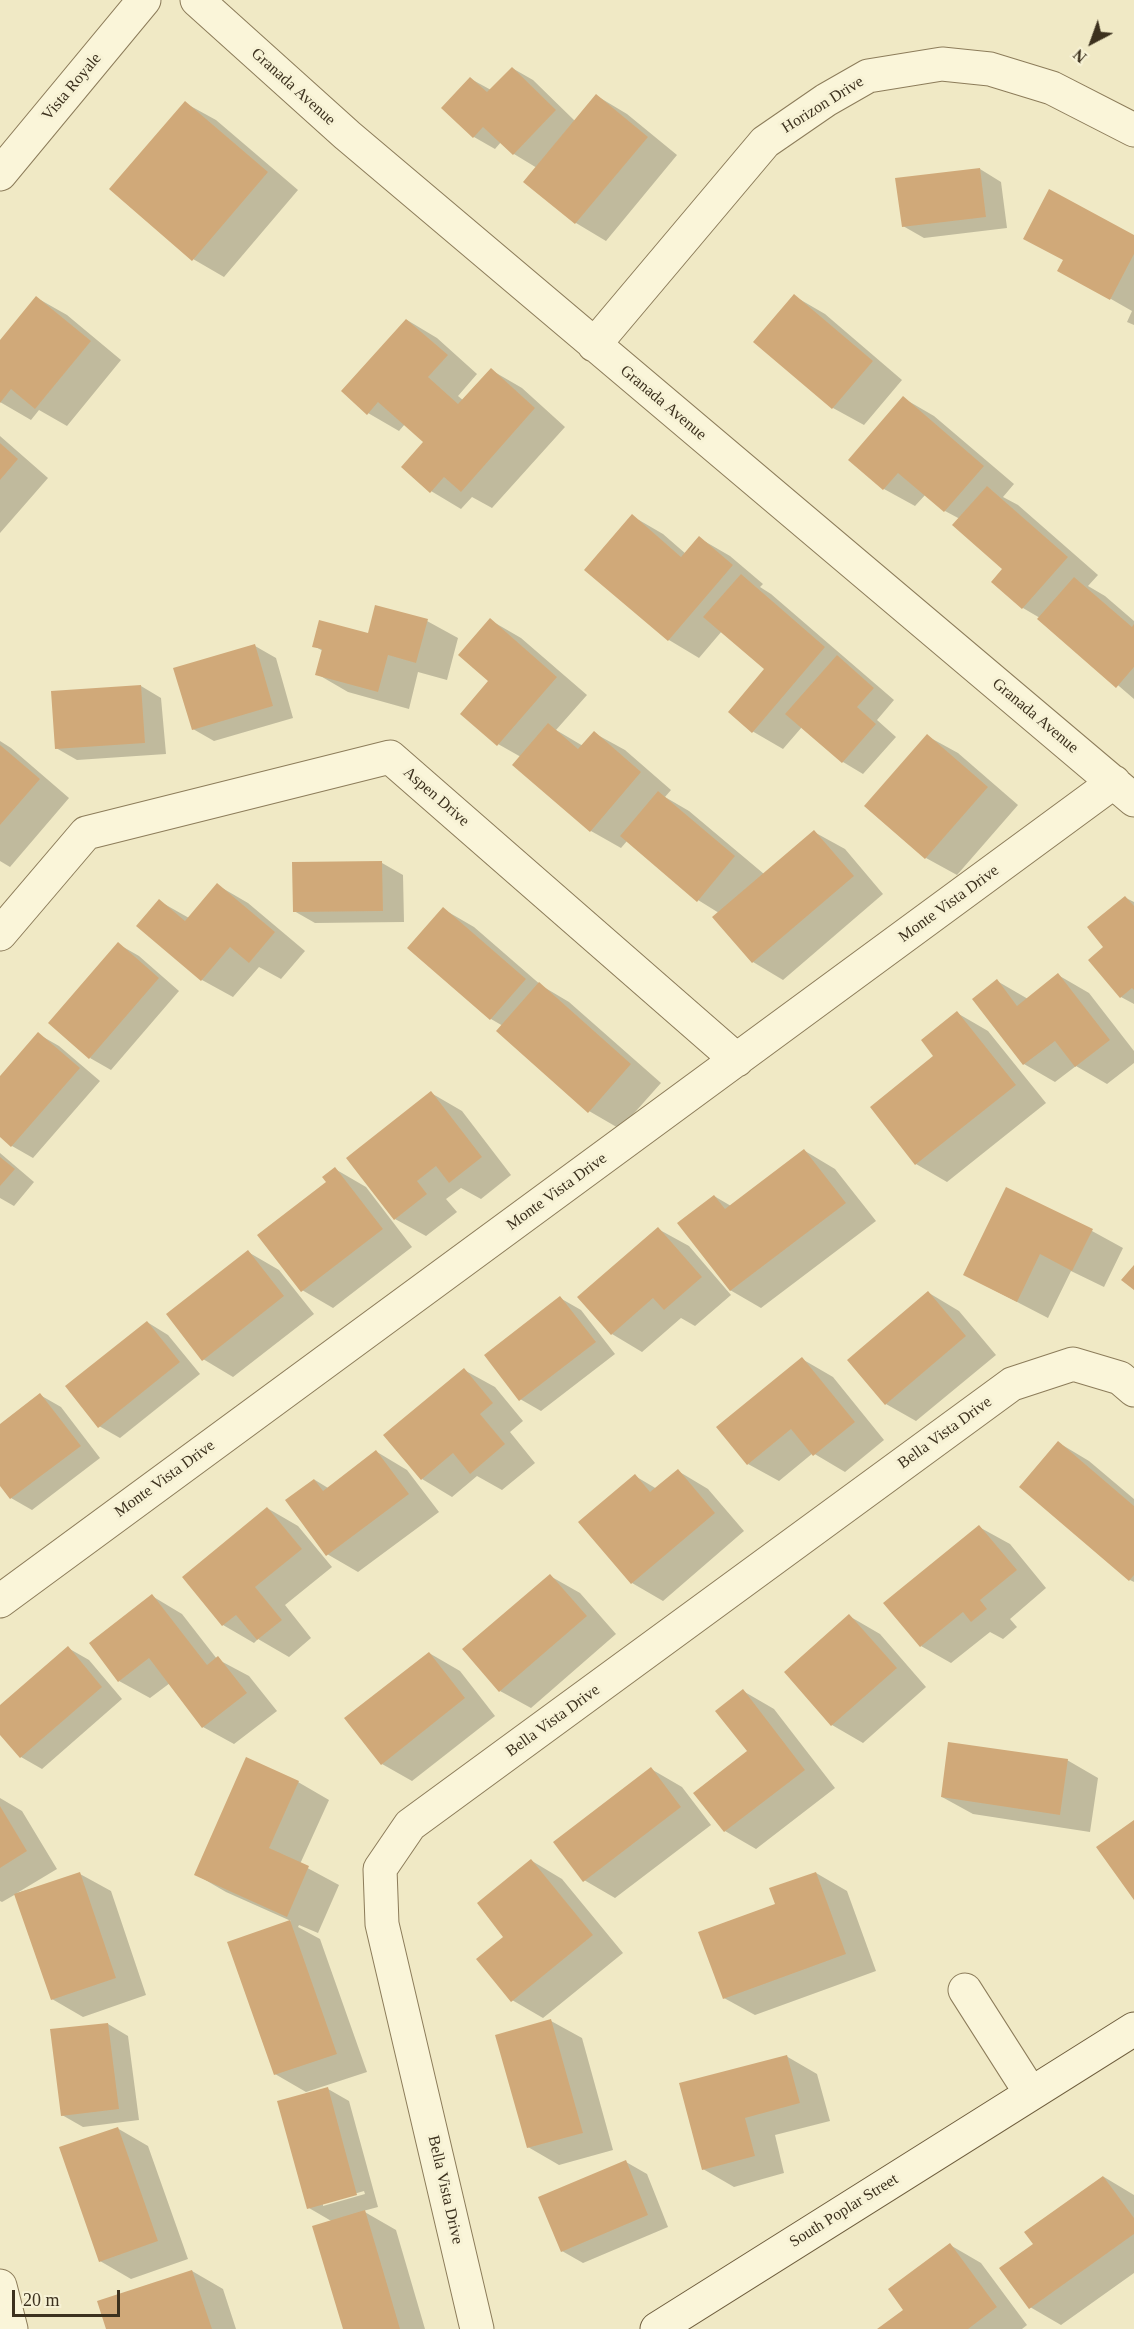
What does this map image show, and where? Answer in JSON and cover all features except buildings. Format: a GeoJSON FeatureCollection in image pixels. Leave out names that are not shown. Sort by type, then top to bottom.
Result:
{"type":"FeatureCollection","features":[{"type":"Feature","properties":{"kind":"street","name":"Vista Royale"},"geometry":{"type":"LineString","coordinates":[[0,174],[144,0]]}},
{"type":"Feature","properties":{"kind":"street","name":"Granada Avenue"},"geometry":{"type":"LineString","coordinates":[[196,0],[347,135],[1124,791]]}},
{"type":"Feature","properties":{"kind":"street","name":"Horizon Drive"},"geometry":{"type":"LineString","coordinates":[[594,345],[765,142],[826,100],[868,76],[942,64],[990,69],[1052,88],[1134,130]]}},
{"type":"Feature","properties":{"kind":"street","name":"Aspen Drive"},"geometry":{"type":"LineString","coordinates":[[0,934],[86,833],[390,757],[737,1060]]}},
{"type":"Feature","properties":{"kind":"street","name":"Monte Vista Drive"},"geometry":{"type":"LineString","coordinates":[[0,1600],[737,1060],[1124,791]]}},
{"type":"Feature","properties":{"kind":"street","name":"Bella Vista Drive"},"geometry":{"type":"LineString","coordinates":[[477,2329],[382,1924],[380,1869],[410,1825],[1012,1384],[1073,1364],[1120,1378],[1134,1390]]}},
{"type":"Feature","properties":{"kind":"street"},"geometry":{"type":"LineString","coordinates":[[965,1990],[1030,2092]]}},
{"type":"Feature","properties":{"kind":"street","name":"South Poplar Street"},"geometry":{"type":"LineString","coordinates":[[657,2329],[1030,2092],[1134,2029]]}},
{"type":"Feature","properties":{"kind":"street"},"geometry":{"type":"LineString","coordinates":[[0,2286],[11,2329]]}}]}
